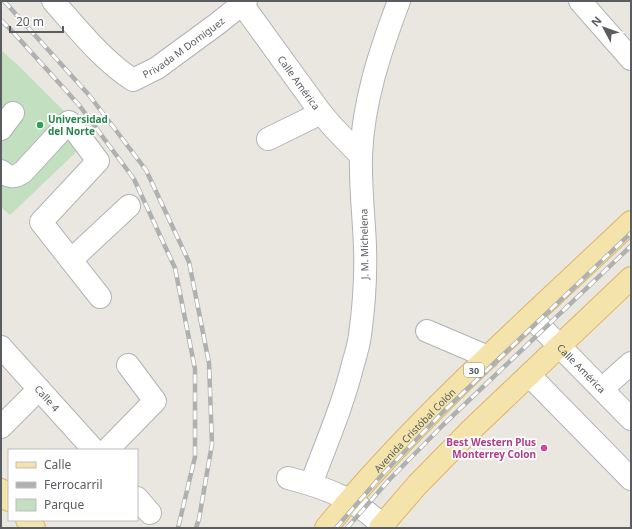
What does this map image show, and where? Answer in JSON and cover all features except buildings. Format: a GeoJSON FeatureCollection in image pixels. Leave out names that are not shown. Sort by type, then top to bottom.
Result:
{"type":"FeatureCollection","features":[{"type":"Feature","properties":{"kind":"main road","name":"Avenida Cristóbal Colón"},"geometry":{"type":"LineString","coordinates":[[326,528],[349,499],[388,457],[488,357],[631,222]]}},
{"type":"Feature","properties":{"kind":"main road"},"geometry":{"type":"LineString","coordinates":[[382,527],[418,485],[472,429],[631,278]]}},
{"type":"Feature","properties":{"kind":"main road"},"geometry":{"type":"LineString","coordinates":[[1,490],[8,499]]}},
{"type":"Feature","properties":{"kind":"street","name":"Privada M Domiguez"},"geometry":{"type":"LineString","coordinates":[[53,1],[108,61],[121,73],[133,80],[157,68],[244,3]]}},
{"type":"Feature","properties":{"kind":"street","name":"J. M. Michelena"},"geometry":{"type":"LineString","coordinates":[[311,484],[350,377],[360,337],[364,294],[365,247],[361,156],[364,128],[370,90],[382,44],[399,1]]}},
{"type":"Feature","properties":{"kind":"street"},"geometry":{"type":"LineString","coordinates":[[580,1],[629,52]]}},
{"type":"Feature","properties":{"kind":"street","name":"Calle América"},"geometry":{"type":"LineString","coordinates":[[244,3],[321,113],[361,156]]}},
{"type":"Feature","properties":{"kind":"street"},"geometry":{"type":"LineString","coordinates":[[268,140],[321,113]]}},
{"type":"Feature","properties":{"kind":"street"},"geometry":{"type":"LineString","coordinates":[[1,171],[7,176],[12,177],[23,172],[69,122],[98,161],[41,222],[100,298]]}},
{"type":"Feature","properties":{"kind":"street"},"geometry":{"type":"LineString","coordinates":[[72,260],[129,206]]}},
{"type":"Feature","properties":{"kind":"street","name":"Calle América"},"geometry":{"type":"LineString","coordinates":[[531,317],[631,419]]}},
{"type":"Feature","properties":{"kind":"street"},"geometry":{"type":"LineString","coordinates":[[427,331],[488,357]]}},
{"type":"Feature","properties":{"kind":"street","name":"Calle 4"},"geometry":{"type":"LineString","coordinates":[[1,347],[93,449]]}},
{"type":"Feature","properties":{"kind":"street"},"geometry":{"type":"LineString","coordinates":[[602,388],[631,363]]}},
{"type":"Feature","properties":{"kind":"street"},"geometry":{"type":"LineString","coordinates":[[108,449],[155,402],[128,365]]}},
{"type":"Feature","properties":{"kind":"street"},"geometry":{"type":"LineString","coordinates":[[529,375],[631,479]]}},
{"type":"Feature","properties":{"kind":"street"},"geometry":{"type":"LineString","coordinates":[[1,427],[39,389]]}},
{"type":"Feature","properties":{"kind":"street"},"geometry":{"type":"LineString","coordinates":[[288,478],[311,484],[349,499],[382,527]]}},
{"type":"Feature","properties":{"kind":"green space","name":"Universidad del Norte"},"geometry":{"type":"Polygon","coordinates":[[[1,50],[91,138],[10,215],[1,207],[1,50]]]}},
{"type":"Feature","properties":{"kind":"railway"},"geometry":{"type":"LineString","coordinates":[[4,1],[89,95],[146,170],[189,262],[209,363],[212,444],[199,519],[196,528]]}},
{"type":"Feature","properties":{"kind":"railway"},"geometry":{"type":"LineString","coordinates":[[1,20],[79,105],[134,179],[175,268],[195,369],[195,457],[178,528]]}},
{"type":"Feature","properties":{"kind":"railway"},"geometry":{"type":"LineString","coordinates":[[336,528],[381,476],[443,412],[631,233]]}},
{"type":"Feature","properties":{"kind":"railway"},"geometry":{"type":"LineString","coordinates":[[347,528],[388,481],[443,425],[631,246]]}},
{"type":"Feature","properties":{"kind":"place","name":"Universidad del Norte"},"geometry":{"type":"Point","coordinates":[40,125]}},
{"type":"Feature","properties":{"kind":"place","name":"Best Western Plus Monterrey Colon"},"geometry":{"type":"Point","coordinates":[544,448]}}]}
